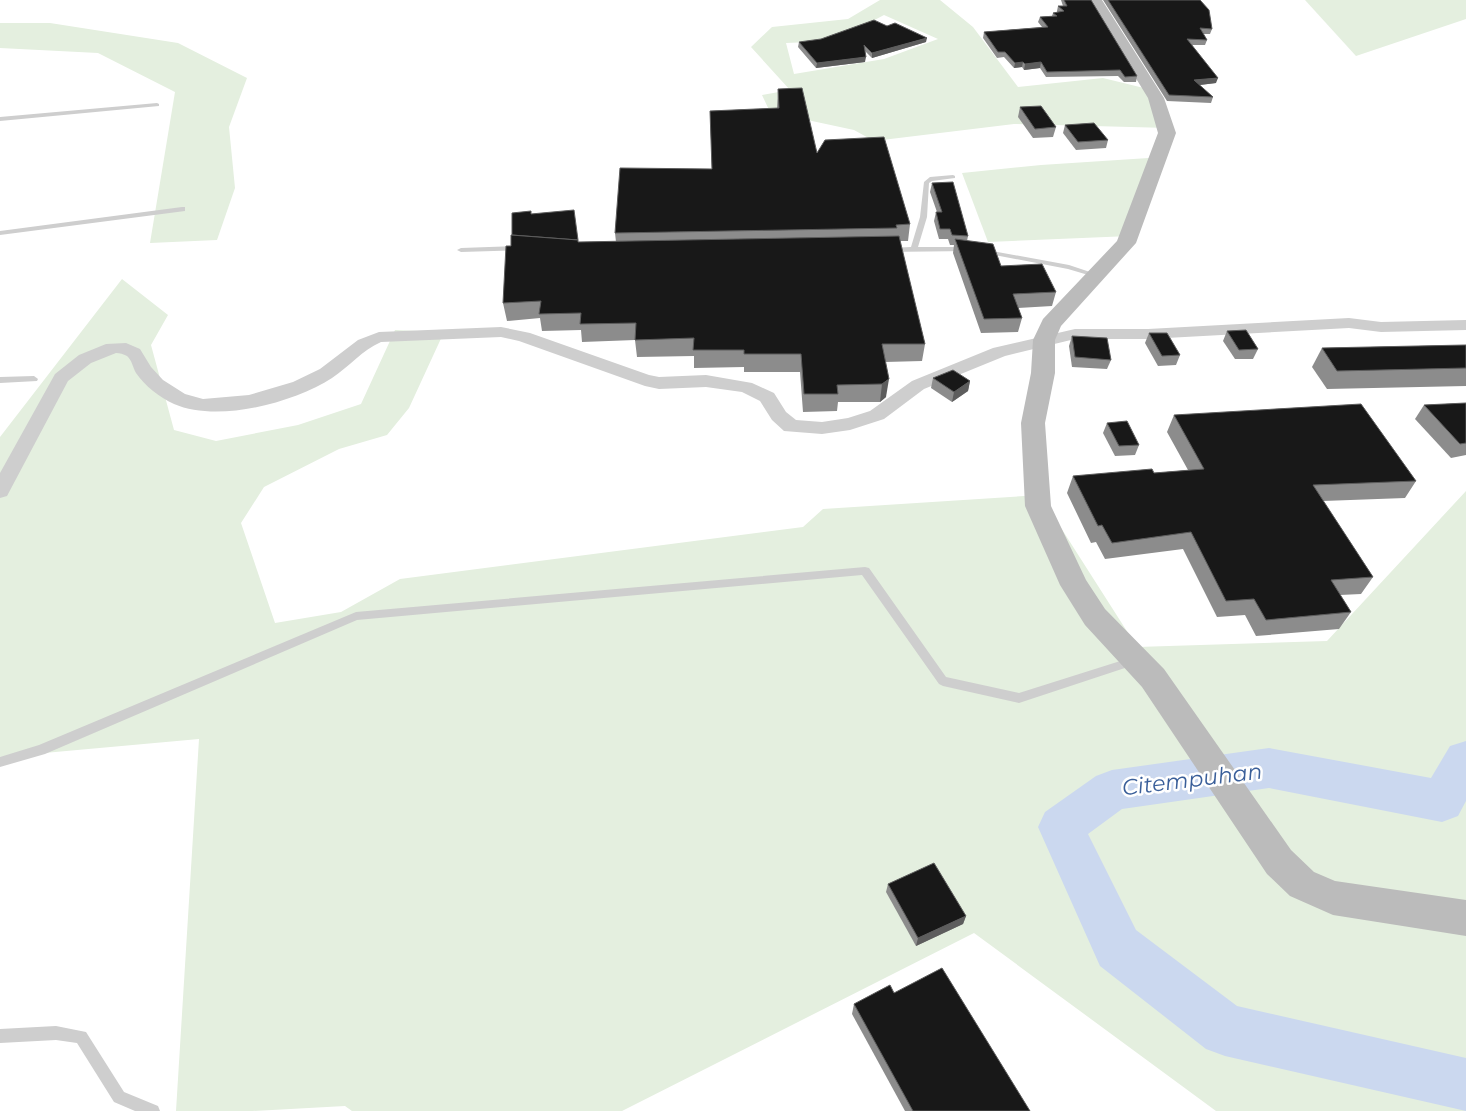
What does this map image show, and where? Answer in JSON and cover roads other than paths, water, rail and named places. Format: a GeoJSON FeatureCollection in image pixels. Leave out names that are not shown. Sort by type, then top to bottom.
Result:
{"type":"FeatureCollection","features":[{"type":"Feature","properties":{"kind":"main road"},"geometry":{"type":"LineString","coordinates":[[1095,0],[1156,98],[1167,133],[1126,243],[1051,324],[1044,340],[1043,373],[1033,423],[1038,506],[1079,593],[1095,617],[1144,669],[1278,862],[1302,884],[1333,898],[1466,918]]}},
{"type":"Feature","properties":{"kind":"street"},"geometry":{"type":"LineString","coordinates":[[0,490],[61,378],[74,365],[103,349],[115,347],[130,350],[136,354],[144,372],[177,398],[188,403],[204,405],[226,404],[265,397],[314,381],[367,340],[379,337],[501,332],[524,337],[645,380],[659,383],[706,381],[746,386],[767,397],[779,416],[791,426],[822,428],[850,424],[877,415],[918,385],[1000,352],[1075,334],[1148,334],[1349,323],[1381,326],[1466,325]]}},
{"type":"Feature","properties":{"kind":"lane"},"geometry":{"type":"LineString","coordinates":[[0,119],[157,105]]}},
{"type":"Feature","properties":{"kind":"lane"},"geometry":{"type":"LineString","coordinates":[[914,249],[924,222],[927,207],[926,183],[930,179],[953,178]]}},
{"type":"Feature","properties":{"kind":"lane"},"geometry":{"type":"LineString","coordinates":[[0,233],[182,209]]}},
{"type":"Feature","properties":{"kind":"lane"},"geometry":{"type":"LineString","coordinates":[[462,250],[530,248]]}},
{"type":"Feature","properties":{"kind":"lane"},"geometry":{"type":"LineString","coordinates":[[880,250],[978,250],[1069,267],[1095,275]]}},
{"type":"Feature","properties":{"kind":"lane"},"geometry":{"type":"LineString","coordinates":[[0,380],[34,379]]}},
{"type":"Feature","properties":{"kind":"lane"},"geometry":{"type":"LineString","coordinates":[[0,762],[41,750],[356,616],[864,571],[943,681],[1019,698],[1144,669]]}},
{"type":"Feature","properties":{"kind":"lane"},"geometry":{"type":"LineString","coordinates":[[0,1036],[56,1033],[81,1037],[119,1097],[153,1111]]}},
{"type":"Feature","properties":{"kind":"waterway","name":"Citempuhan"},"geometry":{"type":"LineString","coordinates":[[1466,760],[1442,801],[1269,768],[1112,790],[1061,827],[1118,948],[1225,1030],[1466,1085]]}}]}
